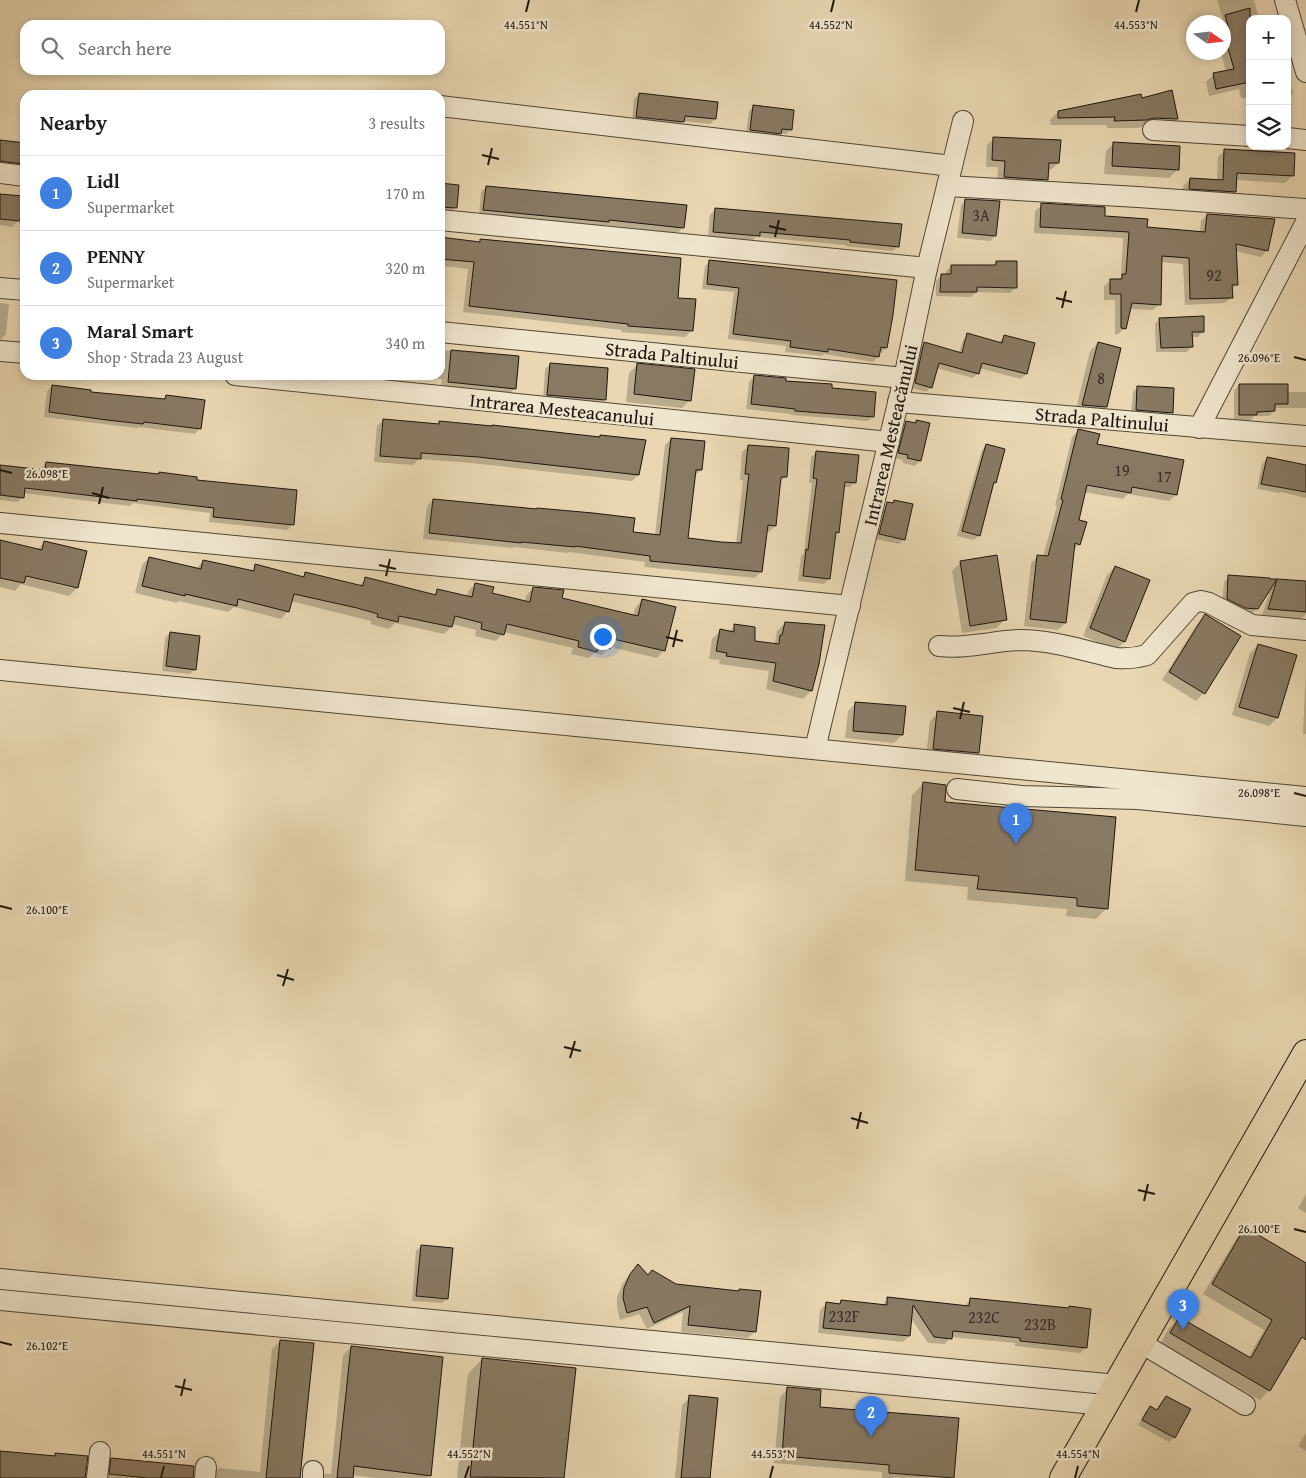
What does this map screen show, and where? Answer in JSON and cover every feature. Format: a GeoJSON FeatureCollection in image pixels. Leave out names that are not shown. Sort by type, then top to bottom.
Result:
{"type":"FeatureCollection","features":[{"type":"Feature","properties":{"kind":"main road"},"geometry":{"type":"LineString","coordinates":[[1063,1478],[1306,1053]]}},
{"type":"Feature","properties":{"kind":"street"},"geometry":{"type":"LineString","coordinates":[[1285,0],[1306,72]]}},
{"type":"Feature","properties":{"kind":"street"},"geometry":{"type":"LineString","coordinates":[[445,107],[952,166]]}},
{"type":"Feature","properties":{"kind":"street","name":"Intrarea Mesteacănului"},"geometry":{"type":"LineString","coordinates":[[815,749],[889,442],[927,268],[963,121]]}},
{"type":"Feature","properties":{"kind":"street"},"geometry":{"type":"LineString","coordinates":[[1153,130],[1246,136]]}},
{"type":"Feature","properties":{"kind":"street"},"geometry":{"type":"LineString","coordinates":[[1291,138],[1306,140]]}},
{"type":"Feature","properties":{"kind":"street"},"geometry":{"type":"LineString","coordinates":[[0,174],[20,176]]}},
{"type":"Feature","properties":{"kind":"street"},"geometry":{"type":"LineString","coordinates":[[947,186],[1306,209]]}},
{"type":"Feature","properties":{"kind":"street"},"geometry":{"type":"LineString","coordinates":[[445,220],[927,268]]}},
{"type":"Feature","properties":{"kind":"street"},"geometry":{"type":"LineString","coordinates":[[1199,428],[1306,222]]}},
{"type":"Feature","properties":{"kind":"street"},"geometry":{"type":"LineString","coordinates":[[0,288],[20,290]]}},
{"type":"Feature","properties":{"kind":"street","name":"Strada Paltinului"},"geometry":{"type":"LineString","coordinates":[[445,332],[904,378]]}},
{"type":"Feature","properties":{"kind":"street"},"geometry":{"type":"LineString","coordinates":[[0,351],[20,353]]}},
{"type":"Feature","properties":{"kind":"street","name":"Intrarea Mesteacanului"},"geometry":{"type":"LineString","coordinates":[[284,380],[889,442]]}},
{"type":"Feature","properties":{"kind":"street","name":"Strada Paltinului"},"geometry":{"type":"LineString","coordinates":[[898,402],[1306,436]]}},
{"type":"Feature","properties":{"kind":"street"},"geometry":{"type":"LineString","coordinates":[[0,523],[850,606]]}},
{"type":"Feature","properties":{"kind":"street"},"geometry":{"type":"LineString","coordinates":[[939,646],[955,648],[1019,640],[1042,642],[1116,658],[1137,658],[1147,655],[1193,603],[1201,601],[1209,603],[1252,625],[1306,630]]}},
{"type":"Feature","properties":{"kind":"street"},"geometry":{"type":"LineString","coordinates":[[0,670],[1306,797]]}},
{"type":"Feature","properties":{"kind":"street"},"geometry":{"type":"LineString","coordinates":[[957,790],[1022,796],[1138,799],[1306,816]]}},
{"type":"Feature","properties":{"kind":"street"},"geometry":{"type":"LineString","coordinates":[[0,1279],[1111,1395]]}},
{"type":"Feature","properties":{"kind":"street"},"geometry":{"type":"LineString","coordinates":[[0,1300],[1111,1395]]}},
{"type":"Feature","properties":{"kind":"street"},"geometry":{"type":"LineString","coordinates":[[1141,1343],[1245,1405]]}},
{"type":"Feature","properties":{"kind":"street"},"geometry":{"type":"LineString","coordinates":[[97,1478],[100,1452]]}},
{"type":"Feature","properties":{"kind":"building"},"geometry":{"type":"Polygon","coordinates":[[[1250,8],[1250,15],[1246,15],[1246,83],[1216,89],[1213,73],[1234,69],[1231,59],[1231,15],[1225,15],[1250,8]]]}},
{"type":"Feature","properties":{"kind":"building"},"geometry":{"type":"Polygon","coordinates":[[[1172,90],[1178,119],[1154,118],[1114,121],[1115,117],[1058,118],[1058,111],[1141,94],[1142,98],[1172,90]]]}},
{"type":"Feature","properties":{"kind":"building"},"geometry":{"type":"Polygon","coordinates":[[[639,93],[718,102],[716,119],[685,116],[684,122],[636,117],[639,93]]]}},
{"type":"Feature","properties":{"kind":"building"},"geometry":{"type":"Polygon","coordinates":[[[753,105],[794,110],[792,130],[782,129],[781,134],[750,130],[753,105]]]}},
{"type":"Feature","properties":{"kind":"building"},"geometry":{"type":"Polygon","coordinates":[[[993,137],[1061,140],[1059,163],[1049,163],[1048,180],[1004,177],[1005,161],[992,160],[993,137]]]}},
{"type":"Feature","properties":{"kind":"building"},"geometry":{"type":"Polygon","coordinates":[[[0,140],[20,142],[20,164],[0,161],[0,140]]]}},
{"type":"Feature","properties":{"kind":"building"},"geometry":{"type":"Polygon","coordinates":[[[1113,142],[1180,146],[1179,170],[1112,166],[1113,142]]]}},
{"type":"Feature","properties":{"kind":"building"},"geometry":{"type":"Polygon","coordinates":[[[1224,149],[1295,153],[1294,176],[1237,173],[1236,192],[1189,189],[1190,178],[1223,180],[1224,149]]]}},
{"type":"Feature","properties":{"kind":"building"},"geometry":{"type":"Polygon","coordinates":[[[445,184],[459,185],[457,208],[445,207],[445,184]]]}},
{"type":"Feature","properties":{"kind":"building"},"geometry":{"type":"Polygon","coordinates":[[[486,186],[687,205],[684,228],[483,210],[486,186]]]}},
{"type":"Feature","properties":{"kind":"building"},"geometry":{"type":"Polygon","coordinates":[[[0,194],[20,196],[20,221],[0,219],[0,194]]]}},
{"type":"Feature","properties":{"kind":"building"},"geometry":{"type":"Polygon","coordinates":[[[965,199],[1000,201],[996,236],[962,233],[965,199]]]}},
{"type":"Feature","properties":{"kind":"building"},"geometry":{"type":"Polygon","coordinates":[[[1041,203],[1105,207],[1105,216],[1148,219],[1147,227],[1205,232],[1207,214],[1275,219],[1268,251],[1236,244],[1238,285],[1232,285],[1233,298],[1190,299],[1189,258],[1162,256],[1161,305],[1132,303],[1126,329],[1121,328],[1121,294],[1110,294],[1110,279],[1122,279],[1122,274],[1126,274],[1129,232],[1040,227],[1041,203]]]}},
{"type":"Feature","properties":{"kind":"building"},"geometry":{"type":"Polygon","coordinates":[[[715,208],[902,224],[899,247],[850,242],[850,240],[760,232],[760,236],[713,232],[715,208]]]}},
{"type":"Feature","properties":{"kind":"building"},"geometry":{"type":"Polygon","coordinates":[[[445,238],[480,242],[480,239],[681,258],[678,298],[696,299],[693,331],[628,326],[628,324],[469,306],[474,262],[445,259],[445,238]]]}},
{"type":"Feature","properties":{"kind":"building"},"geometry":{"type":"Polygon","coordinates":[[[709,260],[897,280],[887,348],[881,347],[879,357],[828,349],[828,352],[790,347],[791,341],[733,334],[739,288],[707,284],[709,260]]]}},
{"type":"Feature","properties":{"kind":"building"},"geometry":{"type":"Polygon","coordinates":[[[996,261],[1017,261],[1017,288],[977,287],[977,292],[940,292],[941,274],[951,274],[951,265],[996,265],[996,261]]]}},
{"type":"Feature","properties":{"kind":"building"},"geometry":{"type":"Polygon","coordinates":[[[1204,316],[1204,332],[1192,332],[1193,347],[1161,348],[1159,318],[1204,316]]]}},
{"type":"Feature","properties":{"kind":"building"},"geometry":{"type":"Polygon","coordinates":[[[967,333],[1002,343],[1004,335],[1035,343],[1027,374],[982,363],[979,374],[939,363],[932,388],[915,383],[924,342],[962,353],[967,333]]]}},
{"type":"Feature","properties":{"kind":"building"},"geometry":{"type":"Polygon","coordinates":[[[1098,342],[1121,348],[1107,407],[1082,405],[1098,342]]]}},
{"type":"Feature","properties":{"kind":"building"},"geometry":{"type":"Polygon","coordinates":[[[451,350],[519,356],[516,389],[448,382],[451,350]]]}},
{"type":"Feature","properties":{"kind":"building"},"geometry":{"type":"Polygon","coordinates":[[[550,363],[608,368],[606,400],[547,395],[550,363]]]}},
{"type":"Feature","properties":{"kind":"building"},"geometry":{"type":"Polygon","coordinates":[[[637,363],[695,369],[691,401],[634,394],[637,363]]]}},
{"type":"Feature","properties":{"kind":"building"},"geometry":{"type":"Polygon","coordinates":[[[754,375],[786,378],[786,381],[832,384],[832,388],[876,392],[874,417],[795,411],[795,409],[751,404],[754,375]]]}},
{"type":"Feature","properties":{"kind":"building"},"geometry":{"type":"Polygon","coordinates":[[[1239,384],[1288,384],[1288,404],[1275,404],[1275,411],[1257,412],[1257,415],[1239,415],[1239,384]]]}},
{"type":"Feature","properties":{"kind":"building"},"geometry":{"type":"Polygon","coordinates":[[[52,385],[91,390],[91,392],[165,399],[166,395],[205,400],[201,429],[144,422],[143,424],[107,420],[49,412],[52,385]]]}},
{"type":"Feature","properties":{"kind":"building"},"geometry":{"type":"Polygon","coordinates":[[[1137,386],[1174,388],[1173,413],[1136,410],[1137,386]]]}},
{"type":"Feature","properties":{"kind":"building"},"geometry":{"type":"Polygon","coordinates":[[[383,419],[439,424],[439,421],[492,425],[646,440],[639,475],[478,457],[421,453],[421,459],[380,456],[383,419]]]}},
{"type":"Feature","properties":{"kind":"building"},"geometry":{"type":"Polygon","coordinates":[[[916,420],[930,423],[921,461],[907,458],[908,455],[898,453],[906,421],[916,423],[916,420]]]}},
{"type":"Feature","properties":{"kind":"building"},"geometry":{"type":"Polygon","coordinates":[[[1078,429],[1100,434],[1097,444],[1184,460],[1177,495],[1132,487],[1131,493],[1087,485],[1079,520],[1087,522],[1080,545],[1075,543],[1066,623],[1030,619],[1037,555],[1048,556],[1063,500],[1061,499],[1078,429]]]}},
{"type":"Feature","properties":{"kind":"building"},"geometry":{"type":"Polygon","coordinates":[[[671,438],[705,441],[702,470],[696,470],[688,538],[721,542],[741,543],[749,474],[745,474],[748,445],[789,448],[787,477],[781,477],[776,526],[768,525],[762,572],[650,561],[650,556],[575,546],[521,543],[429,533],[433,499],[635,518],[633,532],[660,535],[671,438]]]}},
{"type":"Feature","properties":{"kind":"building"},"geometry":{"type":"Polygon","coordinates":[[[986,444],[1005,449],[980,536],[962,531],[986,444]]]}},
{"type":"Feature","properties":{"kind":"building"},"geometry":{"type":"Polygon","coordinates":[[[816,451],[859,455],[856,483],[845,482],[839,533],[836,532],[830,579],[803,576],[817,479],[813,478],[816,451]]]}},
{"type":"Feature","properties":{"kind":"building"},"geometry":{"type":"Polygon","coordinates":[[[1267,457],[1306,465],[1306,492],[1261,484],[1267,457]]]}},
{"type":"Feature","properties":{"kind":"building"},"geometry":{"type":"Polygon","coordinates":[[[46,462],[159,474],[159,472],[197,477],[197,480],[297,490],[294,525],[213,517],[214,508],[137,499],[137,501],[25,488],[24,498],[0,495],[0,465],[45,470],[46,462]]]}},
{"type":"Feature","properties":{"kind":"building"},"geometry":{"type":"Polygon","coordinates":[[[894,500],[913,504],[905,540],[879,534],[887,502],[893,503],[894,500]]]}},
{"type":"Feature","properties":{"kind":"building"},"geometry":{"type":"Polygon","coordinates":[[[0,540],[42,550],[44,541],[87,551],[78,588],[26,576],[24,583],[0,578],[0,540]]]}},
{"type":"Feature","properties":{"kind":"building"},"geometry":{"type":"Polygon","coordinates":[[[997,555],[1007,620],[970,626],[960,561],[997,555]]]}},
{"type":"Feature","properties":{"kind":"building"},"geometry":{"type":"Polygon","coordinates":[[[149,557],[201,569],[203,560],[254,571],[255,564],[304,577],[305,572],[363,586],[365,577],[436,595],[437,589],[472,597],[475,583],[494,587],[492,593],[530,602],[533,587],[564,590],[562,598],[638,616],[642,599],[676,607],[665,651],[613,639],[610,649],[599,646],[597,652],[578,647],[579,641],[507,624],[504,635],[481,629],[482,623],[455,616],[452,627],[399,616],[398,622],[377,617],[378,614],[357,608],[294,594],[289,612],[238,599],[237,606],[185,594],[185,596],[142,586],[149,557]]]}},
{"type":"Feature","properties":{"kind":"building"},"geometry":{"type":"Polygon","coordinates":[[[1115,566],[1150,580],[1125,642],[1090,628],[1115,566]]]}},
{"type":"Feature","properties":{"kind":"building"},"geometry":{"type":"Polygon","coordinates":[[[1228,575],[1277,579],[1258,609],[1245,608],[1227,599],[1228,575]]]}},
{"type":"Feature","properties":{"kind":"building"},"geometry":{"type":"Polygon","coordinates":[[[1277,579],[1306,581],[1306,612],[1268,609],[1277,579]]]}},
{"type":"Feature","properties":{"kind":"building"},"geometry":{"type":"Polygon","coordinates":[[[1205,614],[1241,636],[1205,694],[1169,672],[1205,614]]]}},
{"type":"Feature","properties":{"kind":"building"},"geometry":{"type":"Polygon","coordinates":[[[785,622],[825,625],[819,664],[812,691],[773,681],[776,663],[726,656],[727,653],[716,651],[720,629],[734,632],[734,624],[755,627],[755,641],[779,644],[785,622]]]}},
{"type":"Feature","properties":{"kind":"building"},"geometry":{"type":"Polygon","coordinates":[[[170,632],[200,636],[196,670],[166,666],[170,632]]]}},
{"type":"Feature","properties":{"kind":"building"},"geometry":{"type":"Polygon","coordinates":[[[1258,644],[1297,655],[1278,718],[1239,707],[1258,644]]]}},
{"type":"Feature","properties":{"kind":"building"},"geometry":{"type":"Polygon","coordinates":[[[855,702],[906,706],[903,735],[853,731],[855,702]]]}},
{"type":"Feature","properties":{"kind":"building"},"geometry":{"type":"Polygon","coordinates":[[[937,711],[983,716],[979,753],[933,749],[937,711]]]}},
{"type":"Feature","properties":{"kind":"building"},"geometry":{"type":"Polygon","coordinates":[[[923,782],[946,785],[945,802],[1116,817],[1108,909],[1077,906],[1077,898],[977,889],[979,876],[915,870],[923,782]]]}},
{"type":"Feature","properties":{"kind":"building"},"geometry":{"type":"Polygon","coordinates":[[[1245,1227],[1306,1263],[1306,1340],[1302,1337],[1270,1391],[1170,1333],[1179,1317],[1251,1358],[1272,1320],[1212,1284],[1245,1227]]]}},
{"type":"Feature","properties":{"kind":"building"},"geometry":{"type":"Polygon","coordinates":[[[421,1245],[453,1248],[448,1299],[416,1296],[421,1245]]]}},
{"type":"Feature","properties":{"kind":"building"},"geometry":{"type":"Polygon","coordinates":[[[638,1264],[648,1275],[652,1270],[676,1284],[739,1291],[739,1289],[761,1291],[756,1332],[688,1325],[690,1306],[654,1323],[647,1307],[627,1313],[623,1298],[624,1288],[630,1274],[638,1264]]]}},
{"type":"Feature","properties":{"kind":"building"},"geometry":{"type":"Polygon","coordinates":[[[887,1297],[969,1306],[970,1298],[1091,1309],[1087,1348],[953,1331],[952,1339],[934,1337],[913,1305],[910,1336],[823,1328],[826,1302],[840,1304],[841,1300],[887,1305],[887,1297]]]}},
{"type":"Feature","properties":{"kind":"building"},"geometry":{"type":"Polygon","coordinates":[[[280,1340],[314,1343],[300,1478],[266,1478],[280,1340]]]}},
{"type":"Feature","properties":{"kind":"building"},"geometry":{"type":"Polygon","coordinates":[[[351,1346],[443,1357],[431,1476],[354,1466],[353,1478],[337,1478],[351,1346]]]}},
{"type":"Feature","properties":{"kind":"building"},"geometry":{"type":"Polygon","coordinates":[[[482,1358],[576,1368],[564,1478],[470,1477],[482,1358]]]}},
{"type":"Feature","properties":{"kind":"building"},"geometry":{"type":"Polygon","coordinates":[[[787,1387],[821,1390],[820,1407],[959,1418],[954,1478],[889,1473],[889,1465],[782,1456],[787,1387]]]}},
{"type":"Feature","properties":{"kind":"building"},"geometry":{"type":"Polygon","coordinates":[[[689,1395],[718,1398],[710,1478],[681,1478],[689,1395]]]}},
{"type":"Feature","properties":{"kind":"building"},"geometry":{"type":"Polygon","coordinates":[[[1166,1396],[1191,1409],[1175,1438],[1142,1420],[1150,1406],[1157,1410],[1166,1396]]]}},
{"type":"Feature","properties":{"kind":"building"},"geometry":{"type":"Polygon","coordinates":[[[0,1451],[55,1456],[55,1453],[88,1456],[85,1478],[0,1478],[0,1451]]]}},
{"type":"Feature","properties":{"kind":"building"},"geometry":{"type":"Polygon","coordinates":[[[111,1458],[194,1466],[193,1478],[147,1478],[109,1474],[111,1458]]]}},
{"type":"Feature","properties":{"kind":"place","name":"Lidl"},"geometry":{"type":"Point","coordinates":[1016,844]}},
{"type":"Feature","properties":{"kind":"place","name":"Maral Smart"},"geometry":{"type":"Point","coordinates":[1183,1330]}},
{"type":"Feature","properties":{"kind":"place","name":"PENNY"},"geometry":{"type":"Point","coordinates":[871,1437]}}]}
